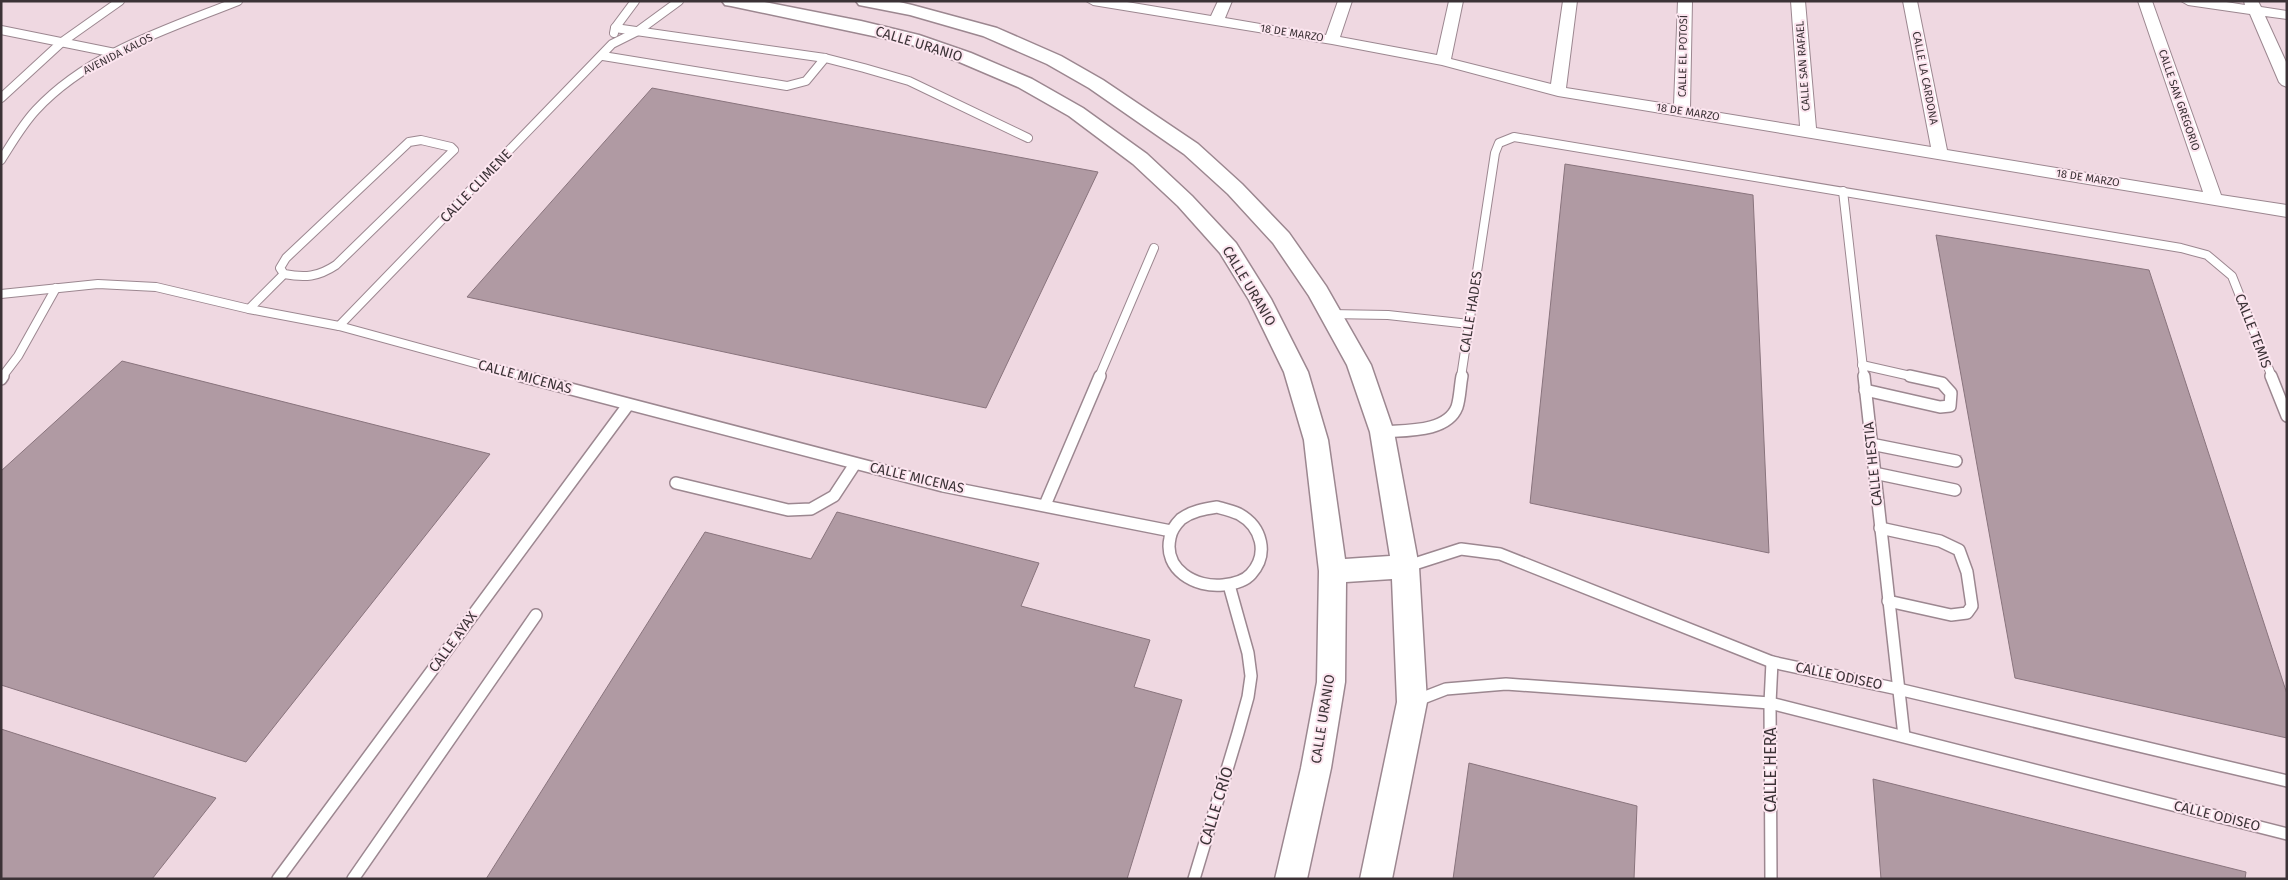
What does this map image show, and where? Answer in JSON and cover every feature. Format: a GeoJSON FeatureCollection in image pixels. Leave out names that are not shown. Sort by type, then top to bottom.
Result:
{"type":"FeatureCollection","features":[{"type":"Feature","properties":{"kind":"street","name":"CALLE URANIO"},"geometry":{"type":"LineString","coordinates":[[731,1],[861,27],[912,40],[964,57],[1025,83],[1076,112],[1140,159],[1185,201],[1228,248],[1260,299],[1296,372],[1316,440],[1333,571],[1331,682],[1316,768],[1291,879]]}},
{"type":"Feature","properties":{"kind":"street","name":"CALLE URANIO"},"geometry":{"type":"LineString","coordinates":[[865,1],[912,10],[990,32],[1054,60],[1096,84],[1191,148],[1235,189],[1281,238],[1330,314],[1359,365],[1382,432],[1405,567],[1412,702],[1376,879]]}},
{"type":"Feature","properties":{"kind":"street","name":"18 DE MARZO"},"geometry":{"type":"LineString","coordinates":[[1093,1],[1332,40],[1443,61],[1558,91],[2287,211]]}},
{"type":"Feature","properties":{"kind":"street"},"geometry":{"type":"LineString","coordinates":[[1216,22],[1225,1]]}},
{"type":"Feature","properties":{"kind":"street"},"geometry":{"type":"LineString","coordinates":[[1332,40],[1345,1]]}},
{"type":"Feature","properties":{"kind":"street"},"geometry":{"type":"LineString","coordinates":[[1443,61],[1456,1]]}},
{"type":"Feature","properties":{"kind":"street"},"geometry":{"type":"LineString","coordinates":[[1558,91],[1570,1]]}},
{"type":"Feature","properties":{"kind":"street","name":"CALLE EL POTOSÍ"},"geometry":{"type":"LineString","coordinates":[[1682,111],[1685,1]]}},
{"type":"Feature","properties":{"kind":"street","name":"CALLE SAN RAFAEL"},"geometry":{"type":"LineString","coordinates":[[1798,1],[1808,132]]}},
{"type":"Feature","properties":{"kind":"street","name":"CALLE LA CARDONA"},"geometry":{"type":"LineString","coordinates":[[1910,1],[1940,154]]}},
{"type":"Feature","properties":{"kind":"street","name":"CALLE SAN GREGORIO"},"geometry":{"type":"LineString","coordinates":[[2145,1],[2214,198]]}},
{"type":"Feature","properties":{"kind":"street"},"geometry":{"type":"LineString","coordinates":[[2188,1],[2254,6],[2287,15]]}},
{"type":"Feature","properties":{"kind":"street"},"geometry":{"type":"LineString","coordinates":[[2254,6],[2285,75]]}},
{"type":"Feature","properties":{"kind":"street"},"geometry":{"type":"LineString","coordinates":[[1333,571],[1405,567]]}},
{"type":"Feature","properties":{"kind":"lane"},"geometry":{"type":"LineString","coordinates":[[1,98],[62,42],[120,1]]}},
{"type":"Feature","properties":{"kind":"lane","name":"AVENIDA KALOS"},"geometry":{"type":"LineString","coordinates":[[1,160],[36,110],[82,72],[115,53],[238,1]]}},
{"type":"Feature","properties":{"kind":"lane","name":"CALLE CLIMENE"},"geometry":{"type":"LineString","coordinates":[[339,326],[603,56],[612,44],[616,28],[635,1]]}},
{"type":"Feature","properties":{"kind":"lane","name":"CALLE CLIMENE"},"geometry":{"type":"LineString","coordinates":[[612,44],[638,31],[679,1]]}},
{"type":"Feature","properties":{"kind":"lane"},"geometry":{"type":"LineString","coordinates":[[616,28],[825,58],[909,81],[1028,138]]}},
{"type":"Feature","properties":{"kind":"lane"},"geometry":{"type":"LineString","coordinates":[[1,30],[115,53]]}},
{"type":"Feature","properties":{"kind":"lane"},"geometry":{"type":"LineString","coordinates":[[603,56],[787,86],[807,82],[825,58]]}},
{"type":"Feature","properties":{"kind":"lane","name":"CALLE HADES"},"geometry":{"type":"LineString","coordinates":[[1382,432],[1427,427],[1443,422],[1452,417],[1457,407],[1495,153],[1499,143],[1505,139],[1529,138],[1843,191]]}},
{"type":"Feature","properties":{"kind":"lane"},"geometry":{"type":"LineString","coordinates":[[421,140],[451,147],[454,150],[344,259],[327,272],[310,278],[284,274],[280,268],[286,258],[409,142],[421,140]]}},
{"type":"Feature","properties":{"kind":"lane","name":"CALLE TEMIS"},"geometry":{"type":"LineString","coordinates":[[1843,191],[2181,248],[2207,256],[2232,276],[2287,416]]}},
{"type":"Feature","properties":{"kind":"lane","name":"CALLE HESTIA"},"geometry":{"type":"LineString","coordinates":[[1843,191],[1904,736]]}},
{"type":"Feature","properties":{"kind":"lane"},"geometry":{"type":"LineString","coordinates":[[1045,505],[1154,248]]}},
{"type":"Feature","properties":{"kind":"lane"},"geometry":{"type":"LineString","coordinates":[[249,309],[284,274]]}},
{"type":"Feature","properties":{"kind":"lane","name":"CALLE MICENAS"},"geometry":{"type":"LineString","coordinates":[[1,294],[98,284],[156,288],[249,309],[339,326],[628,405],[944,486],[1171,531]]}},
{"type":"Feature","properties":{"kind":"lane"},"geometry":{"type":"LineString","coordinates":[[1,379],[18,356],[56,288]]}},
{"type":"Feature","properties":{"kind":"lane"},"geometry":{"type":"LineString","coordinates":[[1330,314],[1388,315],[1469,324]]}},
{"type":"Feature","properties":{"kind":"lane"},"geometry":{"type":"LineString","coordinates":[[1862,365],[1942,383],[1951,393],[1950,406],[1940,407],[1865,390]]}},
{"type":"Feature","properties":{"kind":"lane","name":"CALLE AYAX"},"geometry":{"type":"LineString","coordinates":[[278,879],[628,405]]}},
{"type":"Feature","properties":{"kind":"lane"},"geometry":{"type":"LineString","coordinates":[[1871,444],[1956,461]]}},
{"type":"Feature","properties":{"kind":"lane"},"geometry":{"type":"LineString","coordinates":[[676,482],[788,510],[811,509],[823,504],[834,496],[855,464]]}},
{"type":"Feature","properties":{"kind":"lane"},"geometry":{"type":"LineString","coordinates":[[1874,473],[1956,490]]}},
{"type":"Feature","properties":{"kind":"lane"},"geometry":{"type":"LineString","coordinates":[[1203,508],[1232,510],[1245,516],[1255,525],[1261,536],[1263,548],[1261,561],[1254,572],[1243,580],[1229,585],[1214,586],[1199,583],[1185,576],[1175,566],[1169,555],[1168,543],[1171,531],[1179,520],[1203,508]]}},
{"type":"Feature","properties":{"kind":"lane"},"geometry":{"type":"LineString","coordinates":[[1880,528],[1940,540],[1959,550],[1967,572],[1972,606],[1966,613],[1951,615],[1888,601]]}},
{"type":"Feature","properties":{"kind":"lane","name":"CALLE ODISEO"},"geometry":{"type":"LineString","coordinates":[[1405,567],[1461,550],[1500,554],[1772,662],[1898,689],[2287,781]]}},
{"type":"Feature","properties":{"kind":"lane","name":"CALLE CRÍO"},"geometry":{"type":"LineString","coordinates":[[1194,879],[1238,733],[1248,697],[1251,676],[1248,653],[1229,585]]}},
{"type":"Feature","properties":{"kind":"lane"},"geometry":{"type":"LineString","coordinates":[[353,879],[536,615]]}},
{"type":"Feature","properties":{"kind":"lane","name":"CALLE HERA"},"geometry":{"type":"LineString","coordinates":[[1771,879],[1770,703],[1772,662]]}},
{"type":"Feature","properties":{"kind":"lane","name":"CALLE ODISEO"},"geometry":{"type":"LineString","coordinates":[[1412,702],[1446,689],[1506,684],[1770,703],[2287,834]]}},
{"type":"Feature","properties":{"kind":"building"},"geometry":{"type":"Polygon","coordinates":[[[652,88],[1098,172],[986,408],[467,297],[652,88]]]}},
{"type":"Feature","properties":{"kind":"building"},"geometry":{"type":"Polygon","coordinates":[[[1565,164],[1753,195],[1769,553],[1530,503],[1565,164]]]}},
{"type":"Feature","properties":{"kind":"building"},"geometry":{"type":"Polygon","coordinates":[[[1936,235],[2149,270],[2287,694],[2287,738],[2015,678],[1936,235]]]}},
{"type":"Feature","properties":{"kind":"building"},"geometry":{"type":"Polygon","coordinates":[[[122,361],[490,454],[246,762],[1,685],[1,471],[122,361]]]}},
{"type":"Feature","properties":{"kind":"building"},"geometry":{"type":"Polygon","coordinates":[[[837,512],[1039,563],[1021,606],[1150,640],[1134,687],[1182,700],[1127,879],[486,879],[705,532],[811,559],[837,512]]]}},
{"type":"Feature","properties":{"kind":"building"},"geometry":{"type":"Polygon","coordinates":[[[1,729],[216,798],[152,879],[1,879],[1,729]]]}},
{"type":"Feature","properties":{"kind":"building"},"geometry":{"type":"Polygon","coordinates":[[[1469,763],[1637,806],[1634,879],[1453,879],[1469,763]]]}},
{"type":"Feature","properties":{"kind":"building"},"geometry":{"type":"Polygon","coordinates":[[[1873,779],[2246,872],[2245,879],[1881,879],[1873,779]]]}}]}
